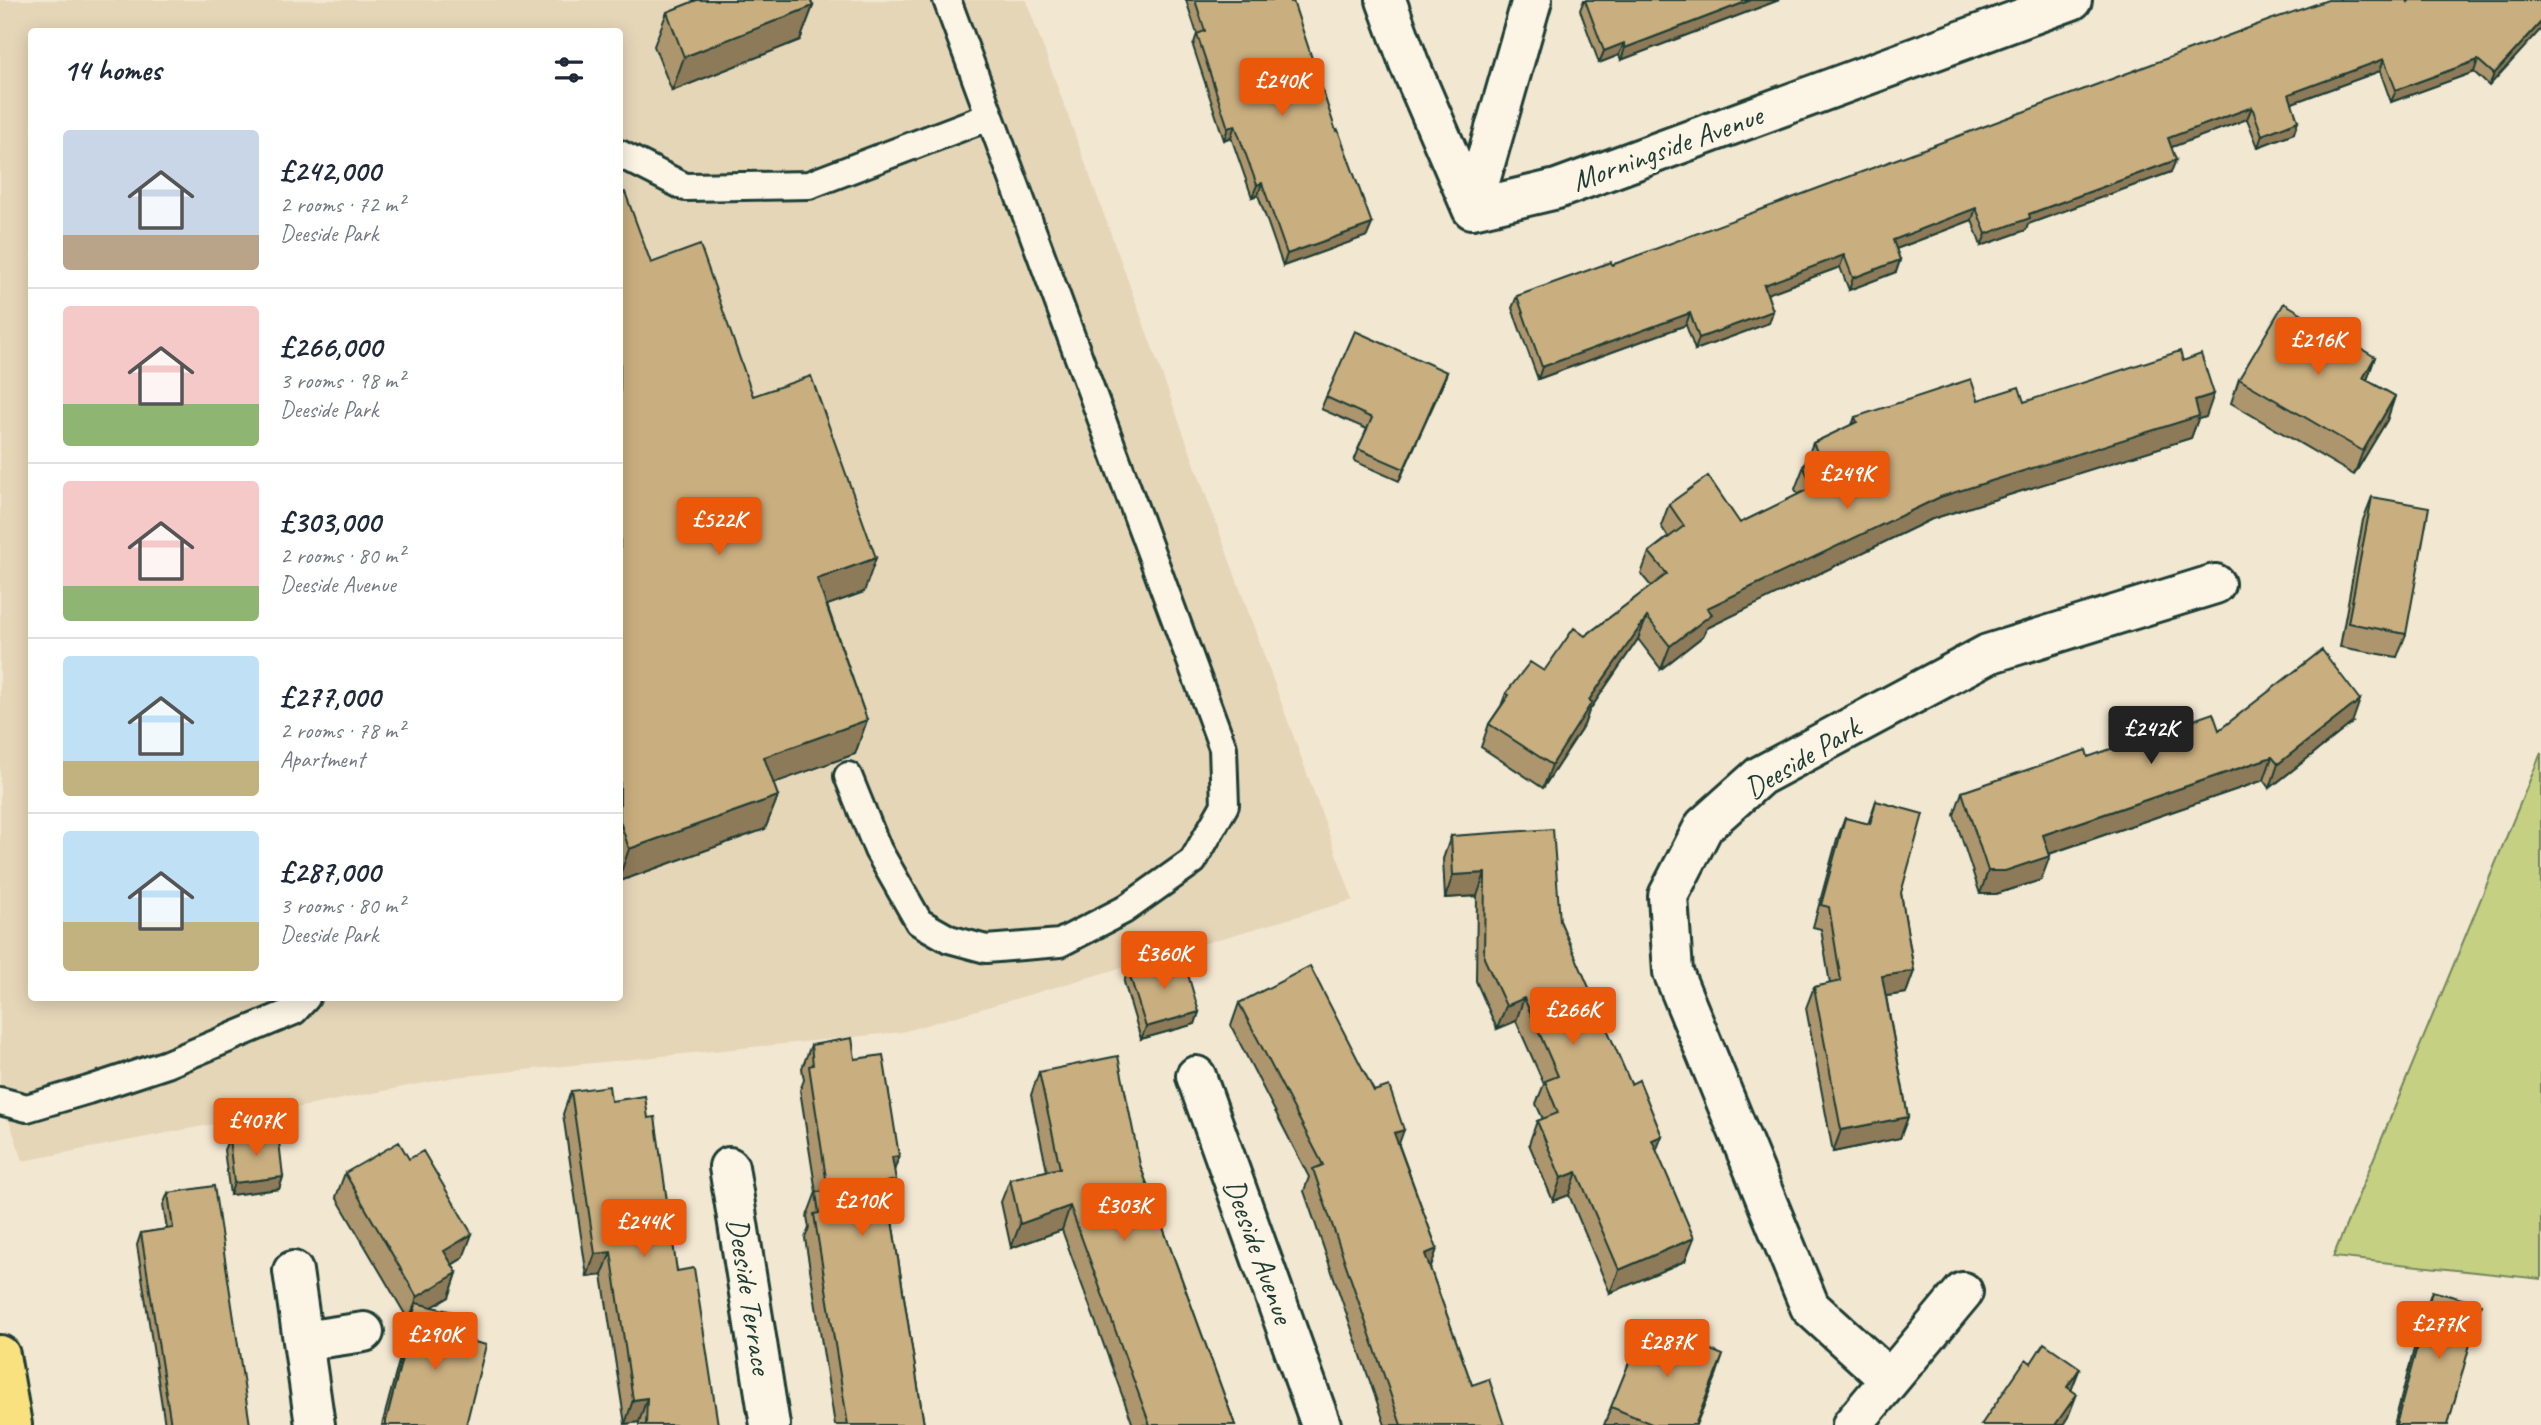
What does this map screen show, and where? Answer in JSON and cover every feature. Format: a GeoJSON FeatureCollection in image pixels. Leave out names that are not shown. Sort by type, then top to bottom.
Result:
{"type":"FeatureCollection","features":[{"type":"Feature","properties":{"kind":"main road"},"geometry":{"type":"LineString","coordinates":[[0,1355],[12,1425]]}},
{"type":"Feature","properties":{"kind":"street"},"geometry":{"type":"LineString","coordinates":[[1387,0],[1409,63],[1472,209]]}},
{"type":"Feature","properties":{"kind":"street"},"geometry":{"type":"LineString","coordinates":[[1472,209],[1532,0]]}},
{"type":"Feature","properties":{"kind":"street","name":"Morningside Avenue"},"geometry":{"type":"LineString","coordinates":[[1472,209],[1557,188],[2072,0]]}},
{"type":"Feature","properties":{"kind":"street","name":"Deeside Park"},"geometry":{"type":"LineString","coordinates":[[1889,1379],[1810,1307],[1673,972],[1668,896],[1704,826],[1760,776],[1988,654],[2215,584]]}},
{"type":"Feature","properties":{"kind":"street","name":"Deeside Avenue"},"geometry":{"type":"LineString","coordinates":[[1196,1076],[1321,1425]]}},
{"type":"Feature","properties":{"kind":"street","name":"Deeside Terrace"},"geometry":{"type":"LineString","coordinates":[[730,1167],[770,1425]]}},
{"type":"Feature","properties":{"kind":"street"},"geometry":{"type":"LineString","coordinates":[[293,1271],[315,1425]]}},
{"type":"Feature","properties":{"kind":"street"},"geometry":{"type":"LineString","coordinates":[[1852,1425],[1964,1292]]}},
{"type":"Feature","properties":{"kind":"street"},"geometry":{"type":"LineString","coordinates":[[303,1341],[364,1332]]}},
{"type":"Feature","properties":{"kind":"lane"},"geometry":{"type":"LineString","coordinates":[[848,776],[877,850],[919,922],[949,939],[986,949],[1060,943],[1124,910],[1193,861],[1225,805],[1223,748],[947,0]]}},
{"type":"Feature","properties":{"kind":"lane"},"geometry":{"type":"LineString","coordinates":[[623,155],[685,187],[809,186],[988,117]]}},
{"type":"Feature","properties":{"kind":"lane"},"geometry":{"type":"LineString","coordinates":[[0,1101],[27,1108],[154,1068],[294,1011],[303,1001]]}},
{"type":"Feature","properties":{"kind":"shaded area"},"geometry":{"type":"Polygon","coordinates":[[[0,0],[1026,0],[1353,900],[902,1032],[455,1077],[23,1161],[0,1095],[0,0]]]}},
{"type":"Feature","properties":{"kind":"green space"},"geometry":{"type":"Polygon","coordinates":[[[2541,753],[2541,1279],[2333,1257],[2541,753]]]}},
{"type":"Feature","properties":{"kind":"building"},"geometry":{"type":"Polygon","coordinates":[[[697,0],[810,0],[813,6],[684,57],[667,12],[697,0]]]}},
{"type":"Feature","properties":{"kind":"building"},"geometry":{"type":"Polygon","coordinates":[[[1195,0],[1293,1],[1336,131],[1338,130],[1372,224],[1287,254],[1262,183],[1257,185],[1235,125],[1228,128],[1197,34],[1205,31],[1195,0]]]}},
{"type":"Feature","properties":{"kind":"building"},"geometry":{"type":"Polygon","coordinates":[[[1585,0],[1751,0],[1625,48],[1624,43],[1604,51],[1585,0]]]}},
{"type":"Feature","properties":{"kind":"building"},"geometry":{"type":"Polygon","coordinates":[[[2328,0],[2541,0],[2541,22],[2494,74],[2478,60],[2396,90],[2384,59],[2289,94],[2298,121],[2262,135],[2252,107],[2168,138],[2176,160],[2029,214],[2030,218],[1986,234],[1976,208],[1893,240],[1900,260],[1853,278],[1844,255],[1764,285],[1773,311],[1699,338],[1690,313],[1542,367],[1517,296],[1611,262],[1612,265],[2328,0]]]}},
{"type":"Feature","properties":{"kind":"building"},"geometry":{"type":"Polygon","coordinates":[[[625,192],[651,263],[700,245],[753,396],[811,376],[876,558],[817,579],[867,720],[764,757],[778,796],[629,849],[623,830],[625,192]]]}},
{"type":"Feature","properties":{"kind":"building"},"geometry":{"type":"Polygon","coordinates":[[[2284,303],[2375,357],[2363,378],[2395,396],[2363,451],[2239,379],[2284,303]]]}},
{"type":"Feature","properties":{"kind":"building"},"geometry":{"type":"Polygon","coordinates":[[[1355,331],[1447,372],[1404,469],[1358,449],[1372,418],[1326,397],[1355,331]]]}},
{"type":"Feature","properties":{"kind":"building"},"geometry":{"type":"Polygon","coordinates":[[[2180,351],[2183,361],[2201,354],[2214,394],[2195,400],[2199,416],[1940,497],[1707,608],[1712,614],[1670,646],[1647,617],[1589,700],[1592,702],[1552,765],[1489,724],[1509,695],[1506,693],[1530,662],[1544,671],[1574,628],[1585,636],[1667,574],[1649,552],[1684,526],[1669,504],[1708,476],[1740,523],[1813,487],[1803,466],[1820,458],[1813,443],[1857,422],[1855,417],[1971,379],[1978,400],[2019,387],[2024,402],[2180,351]]]}},
{"type":"Feature","properties":{"kind":"building"},"geometry":{"type":"Polygon","coordinates":[[[2372,497],[2429,507],[2406,634],[2348,623],[2372,497]]]}},
{"type":"Feature","properties":{"kind":"building"},"geometry":{"type":"Polygon","coordinates":[[[2322,650],[2360,700],[2278,764],[2272,757],[2043,835],[2050,856],[2005,871],[1988,871],[1962,792],[2086,750],[2088,757],[2213,713],[2219,730],[2322,650]]]}},
{"type":"Feature","properties":{"kind":"building"},"geometry":{"type":"Polygon","coordinates":[[[1876,801],[1923,814],[1901,893],[1914,971],[1882,976],[1908,1117],[1841,1130],[1814,987],[1841,981],[1829,907],[1821,905],[1845,818],[1870,824],[1876,801]]]}},
{"type":"Feature","properties":{"kind":"building"},"geometry":{"type":"Polygon","coordinates":[[[1553,829],[1560,921],[1631,1084],[1639,1080],[1662,1136],[1652,1140],[1694,1238],[1619,1270],[1577,1172],[1561,1178],[1537,1121],[1558,1113],[1545,1081],[1558,1076],[1524,998],[1506,1006],[1484,958],[1485,873],[1453,875],[1451,836],[1553,829]]]}},
{"type":"Feature","properties":{"kind":"building"},"geometry":{"type":"Polygon","coordinates":[[[1182,954],[1199,1012],[1146,1027],[1128,970],[1182,954]]]}},
{"type":"Feature","properties":{"kind":"building"},"geometry":{"type":"Polygon","coordinates":[[[1310,966],[1374,1091],[1389,1086],[1404,1130],[1394,1133],[1437,1249],[1425,1254],[1472,1385],[1489,1379],[1504,1425],[1401,1425],[1313,1169],[1323,1165],[1239,1003],[1310,966]]]}},
{"type":"Feature","properties":{"kind":"building"},"geometry":{"type":"Polygon","coordinates":[[[852,1038],[855,1059],[883,1055],[899,1156],[892,1157],[896,1180],[886,1182],[924,1425],[848,1425],[814,1214],[819,1213],[816,1192],[828,1191],[809,1066],[813,1065],[811,1045],[852,1038]]]}},
{"type":"Feature","properties":{"kind":"building"},"geometry":{"type":"Polygon","coordinates":[[[1118,1056],[1140,1165],[1235,1425],[1150,1425],[1070,1206],[1020,1224],[1010,1179],[1060,1168],[1039,1072],[1118,1056]]]}},
{"type":"Feature","properties":{"kind":"building"},"geometry":{"type":"Polygon","coordinates":[[[609,1086],[611,1101],[645,1096],[648,1118],[655,1117],[677,1271],[694,1268],[718,1425],[646,1425],[647,1398],[633,1400],[611,1252],[595,1254],[571,1091],[609,1086]]]}},
{"type":"Feature","properties":{"kind":"building"},"geometry":{"type":"Polygon","coordinates":[[[278,1132],[283,1177],[234,1183],[229,1138],[278,1132]]]}},
{"type":"Feature","properties":{"kind":"building"},"geometry":{"type":"Polygon","coordinates":[[[399,1142],[409,1159],[423,1151],[472,1234],[444,1251],[457,1273],[417,1297],[345,1173],[399,1142]]]}},
{"type":"Feature","properties":{"kind":"building"},"geometry":{"type":"Polygon","coordinates":[[[214,1186],[250,1425],[171,1425],[141,1233],[173,1228],[168,1193],[214,1186]]]}},
{"type":"Feature","properties":{"kind":"building"},"geometry":{"type":"Polygon","coordinates":[[[2432,1291],[2481,1304],[2448,1425],[2396,1425],[2432,1291]]]}},
{"type":"Feature","properties":{"kind":"building"},"geometry":{"type":"Polygon","coordinates":[[[416,1303],[461,1314],[455,1337],[486,1345],[466,1425],[386,1425],[416,1303]]]}},
{"type":"Feature","properties":{"kind":"building"},"geometry":{"type":"Polygon","coordinates":[[[1645,1323],[1723,1355],[1695,1425],[1654,1425],[1611,1407],[1645,1323]]]}},
{"type":"Feature","properties":{"kind":"building"},"geometry":{"type":"Polygon","coordinates":[[[2044,1343],[2080,1368],[2067,1387],[2077,1394],[2055,1425],[1981,1425],[2026,1359],[2031,1363],[2044,1343]]]}}]}
